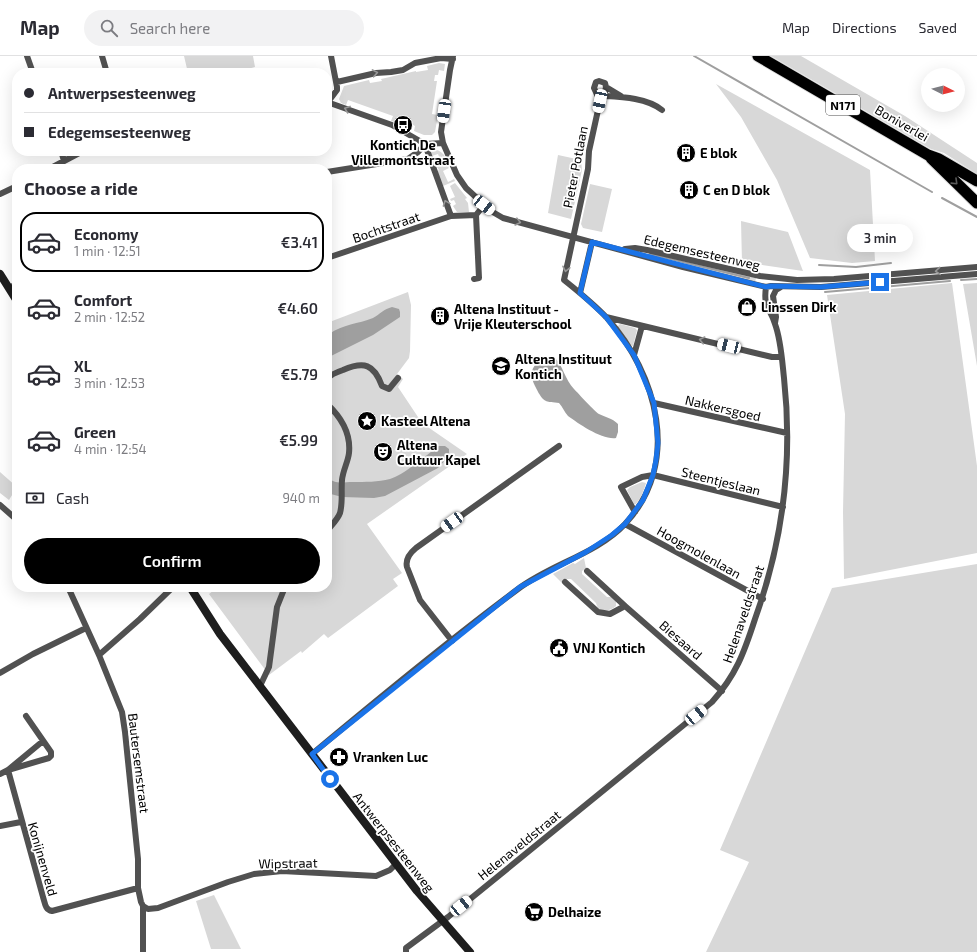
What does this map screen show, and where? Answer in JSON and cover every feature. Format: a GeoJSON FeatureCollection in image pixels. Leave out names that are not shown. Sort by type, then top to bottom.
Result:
{"type":"FeatureCollection","features":[{"type":"Feature","properties":{"kind":"highway","name":"Boniverlei"},"geometry":{"type":"LineString","coordinates":[[758,56],[928,155],[939,159],[977,180]]}},
{"type":"Feature","properties":{"kind":"highway","name":"Boniverlei"},"geometry":{"type":"LineString","coordinates":[[928,155],[977,203]]}},
{"type":"Feature","properties":{"kind":"street"},"geometry":{"type":"LineString","coordinates":[[27,56],[31,68]]}},
{"type":"Feature","properties":{"kind":"street"},"geometry":{"type":"LineString","coordinates":[[102,56],[106,68]]}},
{"type":"Feature","properties":{"kind":"street"},"geometry":{"type":"LineString","coordinates":[[331,56],[337,82],[336,90],[332,96]]}},
{"type":"Feature","properties":{"kind":"street"},"geometry":{"type":"LineString","coordinates":[[337,82],[376,72],[404,70],[415,63],[453,57]]}},
{"type":"Feature","properties":{"kind":"street","name":"Edegemsesteenweg"},"geometry":{"type":"LineString","coordinates":[[453,57],[441,132],[444,143],[457,175],[466,188],[484,205],[499,216],[508,220],[766,287],[810,287],[977,274]]}},
{"type":"Feature","properties":{"kind":"street","name":"Pieter Potlaan"},"geometry":{"type":"LineString","coordinates":[[580,293],[564,280],[588,170],[589,151],[600,101],[604,96],[606,87],[605,83],[599,81],[594,85],[600,101]]}},
{"type":"Feature","properties":{"kind":"street"},"geometry":{"type":"LineString","coordinates":[[606,87],[623,97]]}},
{"type":"Feature","properties":{"kind":"street"},"geometry":{"type":"LineString","coordinates":[[604,96],[623,97],[655,104],[662,110]]}},
{"type":"Feature","properties":{"kind":"street"},"geometry":{"type":"LineString","coordinates":[[332,103],[392,125],[426,144],[444,143]]}},
{"type":"Feature","properties":{"kind":"street"},"geometry":{"type":"LineString","coordinates":[[332,171],[408,159],[426,144]]}},
{"type":"Feature","properties":{"kind":"street"},"geometry":{"type":"LineString","coordinates":[[426,144],[451,216],[476,215]]}},
{"type":"Feature","properties":{"kind":"street"},"geometry":{"type":"LineString","coordinates":[[62,156],[64,161]]}},
{"type":"Feature","properties":{"kind":"street"},"geometry":{"type":"LineString","coordinates":[[58,164],[74,156]]}},
{"type":"Feature","properties":{"kind":"street"},"geometry":{"type":"LineString","coordinates":[[0,194],[12,188]]}},
{"type":"Feature","properties":{"kind":"street"},"geometry":{"type":"LineString","coordinates":[[474,279],[479,278],[476,215],[484,205]]}},
{"type":"Feature","properties":{"kind":"street","name":"Bochtstraat"},"geometry":{"type":"LineString","coordinates":[[332,256],[451,216]]}},
{"type":"Feature","properties":{"kind":"street"},"geometry":{"type":"LineString","coordinates":[[312,754],[520,587],[598,545],[625,524],[643,500],[653,475],[658,443],[654,403],[634,355],[606,317],[580,293],[592,242]]}},
{"type":"Feature","properties":{"kind":"street","name":"Edegemsesteenweg"},"geometry":{"type":"LineString","coordinates":[[619,249],[635,248],[647,250],[760,276],[809,280],[977,267]]}},
{"type":"Feature","properties":{"kind":"street"},"geometry":{"type":"LineString","coordinates":[[0,274],[12,293]]}},
{"type":"Feature","properties":{"kind":"street","name":"Edegemsesteenweg"},"geometry":{"type":"LineString","coordinates":[[766,287],[769,282],[780,278]]}},
{"type":"Feature","properties":{"kind":"street"},"geometry":{"type":"LineString","coordinates":[[809,280],[810,287]]}},
{"type":"Feature","properties":{"kind":"street","name":"Helenaveldstraat"},"geometry":{"type":"LineString","coordinates":[[406,952],[406,948],[442,922],[712,702],[735,671],[763,599],[775,555],[787,474],[786,396],[775,323],[764,298],[766,287]]}},
{"type":"Feature","properties":{"kind":"street","name":"Helenaveldstraat"},"geometry":{"type":"LineString","coordinates":[[775,323],[776,317],[773,296],[776,290],[781,287]]}},
{"type":"Feature","properties":{"kind":"street"},"geometry":{"type":"LineString","coordinates":[[606,317],[772,357],[781,357]]}},
{"type":"Feature","properties":{"kind":"street"},"geometry":{"type":"LineString","coordinates":[[634,355],[642,326]]}},
{"type":"Feature","properties":{"kind":"street"},"geometry":{"type":"LineString","coordinates":[[332,375],[355,365],[364,366],[372,369],[377,375],[382,386],[389,389],[398,378]]}},
{"type":"Feature","properties":{"kind":"street","name":"Nakkersgoed"},"geometry":{"type":"LineString","coordinates":[[654,403],[787,433]]}},
{"type":"Feature","properties":{"kind":"street"},"geometry":{"type":"LineString","coordinates":[[332,410],[342,421],[348,436],[349,453],[342,483],[342,497],[339,514],[332,524]]}},
{"type":"Feature","properties":{"kind":"street"},"geometry":{"type":"LineString","coordinates":[[452,641],[420,600],[406,567],[406,561],[416,548],[559,446]]}},
{"type":"Feature","properties":{"kind":"street"},"geometry":{"type":"LineString","coordinates":[[635,512],[620,487],[642,477],[653,475]]}},
{"type":"Feature","properties":{"kind":"street","name":"Steentjeslaan"},"geometry":{"type":"LineString","coordinates":[[653,475],[783,508]]}},
{"type":"Feature","properties":{"kind":"street"},"geometry":{"type":"LineString","coordinates":[[0,505],[12,516]]}},
{"type":"Feature","properties":{"kind":"street","name":"Hoogmolenlaan"},"geometry":{"type":"LineString","coordinates":[[625,524],[763,599]]}},
{"type":"Feature","properties":{"kind":"street","name":"Biesaard"},"geometry":{"type":"LineString","coordinates":[[587,571],[722,690]]}},
{"type":"Feature","properties":{"kind":"street"},"geometry":{"type":"LineString","coordinates":[[566,582],[598,612],[610,614],[625,606]]}},
{"type":"Feature","properties":{"kind":"street","name":"Bautersemstraat"},"geometry":{"type":"LineString","coordinates":[[70,592],[119,702],[124,722],[138,859],[138,888],[143,906],[143,952]]}},
{"type":"Feature","properties":{"kind":"street"},"geometry":{"type":"LineString","coordinates":[[99,655],[168,592]]}},
{"type":"Feature","properties":{"kind":"street","name":"Antwerpsesteenweg"},"geometry":{"type":"LineString","coordinates":[[193,592],[220,634],[312,754],[393,867],[470,952]]}},
{"type":"Feature","properties":{"kind":"street"},"geometry":{"type":"LineString","coordinates":[[260,686],[269,666],[277,607],[283,592]]}},
{"type":"Feature","properties":{"kind":"street"},"geometry":{"type":"LineString","coordinates":[[0,674],[33,654],[86,628]]}},
{"type":"Feature","properties":{"kind":"street"},"geometry":{"type":"LineString","coordinates":[[0,774],[8,770],[49,758],[51,756],[51,752],[26,716]]}},
{"type":"Feature","properties":{"kind":"street"},"geometry":{"type":"LineString","coordinates":[[8,770],[43,741]]}},
{"type":"Feature","properties":{"kind":"street","name":"Konijnenveld"},"geometry":{"type":"LineString","coordinates":[[8,770],[21,822],[46,908],[49,911],[138,888]]}},
{"type":"Feature","properties":{"kind":"street"},"geometry":{"type":"LineString","coordinates":[[0,826],[21,822]]}},
{"type":"Feature","properties":{"kind":"street","name":"Wipstraat"},"geometry":{"type":"LineString","coordinates":[[143,906],[148,909],[158,908],[228,882],[261,873],[282,871],[376,876],[393,867]]}},
{"type":"Feature","properties":{"kind":"shaded area"},"geometry":{"type":"Polygon","coordinates":[[[184,56],[253,56],[255,67],[251,68],[187,68],[184,56]]]}},
{"type":"Feature","properties":{"kind":"shaded area"},"geometry":{"type":"Polygon","coordinates":[[[771,56],[801,56],[905,116],[977,163],[977,174],[944,153],[931,149],[771,56]]]}},
{"type":"Feature","properties":{"kind":"shaded area"},"geometry":{"type":"Polygon","coordinates":[[[439,63],[445,64],[444,71],[439,70],[438,75],[435,75],[434,81],[437,81],[432,114],[438,115],[435,132],[432,135],[424,135],[414,131],[415,126],[410,123],[411,120],[405,116],[401,124],[391,121],[393,116],[348,100],[346,105],[341,103],[339,99],[344,86],[369,80],[370,83],[382,81],[381,79],[416,71],[428,70],[427,66],[439,63]]]}},
{"type":"Feature","properties":{"kind":"shaded area"},"geometry":{"type":"Polygon","coordinates":[[[716,84],[870,170],[875,261],[852,263],[810,258],[777,180],[741,117],[716,84]]]}},
{"type":"Feature","properties":{"kind":"shaded area"},"geometry":{"type":"Polygon","coordinates":[[[432,149],[441,152],[450,166],[443,171],[448,182],[454,179],[455,181],[443,186],[437,171],[439,170],[437,167],[442,165],[438,154],[432,156],[430,153],[432,149]]]}},
{"type":"Feature","properties":{"kind":"shaded area"},"geometry":{"type":"Polygon","coordinates":[[[558,155],[581,160],[582,170],[571,219],[548,213],[558,155]]]}},
{"type":"Feature","properties":{"kind":"shaded area"},"geometry":{"type":"Polygon","coordinates":[[[455,183],[467,198],[465,199],[468,203],[469,212],[457,212],[453,206],[456,204],[454,200],[451,201],[450,199],[455,197],[450,186],[455,183]]]}},
{"type":"Feature","properties":{"kind":"shaded area"},"geometry":{"type":"Polygon","coordinates":[[[590,184],[612,189],[602,232],[583,228],[581,224],[590,184]]]}},
{"type":"Feature","properties":{"kind":"shaded area"},"geometry":{"type":"Polygon","coordinates":[[[741,221],[788,232],[803,271],[742,262],[741,221]]]}},
{"type":"Feature","properties":{"kind":"shaded area"},"geometry":{"type":"Polygon","coordinates":[[[686,261],[756,278],[755,282],[685,265],[686,261]]]}},
{"type":"Feature","properties":{"kind":"shaded area"},"geometry":{"type":"Polygon","coordinates":[[[952,283],[977,466],[977,553],[844,579],[843,512],[845,414],[827,295],[952,283]]]}},
{"type":"Feature","properties":{"kind":"shaded area"},"geometry":{"type":"Polygon","coordinates":[[[977,283],[977,366],[963,284],[977,283]]]}},
{"type":"Feature","properties":{"kind":"shaded area"},"geometry":{"type":"Polygon","coordinates":[[[408,292],[411,305],[410,351],[409,358],[397,374],[403,379],[398,387],[422,423],[467,454],[367,524],[402,573],[393,579],[398,586],[328,638],[324,634],[302,653],[301,651],[269,675],[209,594],[212,592],[332,592],[332,321],[408,292]]]}},
{"type":"Feature","properties":{"kind":"shaded area"},"geometry":{"type":"Polygon","coordinates":[[[392,307],[399,309],[400,317],[373,335],[332,356],[332,332],[345,326],[373,318],[392,307]]]}},
{"type":"Feature","properties":{"kind":"shaded area"},"geometry":{"type":"Polygon","coordinates":[[[620,324],[635,328],[637,330],[633,346],[630,345],[617,327],[620,324]]]}},
{"type":"Feature","properties":{"kind":"shaded area"},"geometry":{"type":"Polygon","coordinates":[[[550,357],[554,357],[557,360],[568,381],[594,410],[618,424],[616,438],[604,437],[591,431],[568,416],[559,403],[546,401],[542,398],[533,380],[532,371],[536,364],[550,357]]]}},
{"type":"Feature","properties":{"kind":"shaded area"},"geometry":{"type":"Polygon","coordinates":[[[439,446],[445,446],[449,449],[449,456],[438,468],[385,496],[374,498],[342,497],[332,494],[332,481],[339,482],[381,481],[396,477],[439,446]]]}},
{"type":"Feature","properties":{"kind":"shaded area"},"geometry":{"type":"Polygon","coordinates":[[[0,472],[12,483],[12,495],[9,500],[0,493],[0,472]]]}},
{"type":"Feature","properties":{"kind":"shaded area"},"geometry":{"type":"Polygon","coordinates":[[[642,482],[646,483],[641,497],[636,504],[634,504],[627,490],[630,487],[642,482]]]}},
{"type":"Feature","properties":{"kind":"shaded area"},"geometry":{"type":"Polygon","coordinates":[[[584,558],[586,568],[582,571],[582,574],[607,597],[611,597],[616,601],[616,606],[614,608],[608,610],[599,609],[596,603],[571,579],[567,579],[563,584],[553,574],[573,563],[575,564],[584,558]]]}},
{"type":"Feature","properties":{"kind":"shaded area"},"geometry":{"type":"Polygon","coordinates":[[[977,564],[977,952],[706,952],[749,862],[720,850],[832,588],[977,564]]]}},
{"type":"Feature","properties":{"kind":"shaded area"},"geometry":{"type":"Polygon","coordinates":[[[214,895],[241,949],[211,949],[196,901],[214,895]]]}},
{"type":"Feature","properties":{"kind":"waterway"},"geometry":{"type":"LineString","coordinates":[[694,56],[932,192]]}},
{"type":"Feature","properties":{"kind":"waterway"},"geometry":{"type":"LineString","coordinates":[[942,198],[977,217]]}},
{"type":"Feature","properties":{"kind":"waterway"},"geometry":{"type":"LineString","coordinates":[[650,254],[749,278]]}},
{"type":"Feature","properties":{"kind":"waterway"},"geometry":{"type":"LineString","coordinates":[[819,265],[856,267],[891,263]]}},
{"type":"Feature","properties":{"kind":"waterway"},"geometry":{"type":"LineString","coordinates":[[961,280],[977,279]]}},
{"type":"Feature","properties":{"kind":"waterway"},"geometry":{"type":"LineString","coordinates":[[825,292],[950,281]]}},
{"type":"Feature","properties":{"kind":"place","name":"Kontich De Villermontstraat"},"geometry":{"type":"Point","coordinates":[403,125]}},
{"type":"Feature","properties":{"kind":"place","name":"E blok"},"geometry":{"type":"Point","coordinates":[686,153]}},
{"type":"Feature","properties":{"kind":"place","name":"C en D blok"},"geometry":{"type":"Point","coordinates":[689,190]}},
{"type":"Feature","properties":{"kind":"place","name":"Linssen Dirk"},"geometry":{"type":"Point","coordinates":[747,307]}},
{"type":"Feature","properties":{"kind":"place","name":"Altena Instituut - Vrije Kleuterschool"},"geometry":{"type":"Point","coordinates":[440,316]}},
{"type":"Feature","properties":{"kind":"place","name":"Altena Instituut Kontich"},"geometry":{"type":"Point","coordinates":[501,366]}},
{"type":"Feature","properties":{"kind":"place","name":"Kasteel Altena"},"geometry":{"type":"Point","coordinates":[367,421]}},
{"type":"Feature","properties":{"kind":"place","name":"Altena Cultuur Kapel"},"geometry":{"type":"Point","coordinates":[383,452]}},
{"type":"Feature","properties":{"kind":"place","name":"VNJ Kontich"},"geometry":{"type":"Point","coordinates":[559,648]}},
{"type":"Feature","properties":{"kind":"place","name":"Vranken Luc"},"geometry":{"type":"Point","coordinates":[339,757]}},
{"type":"Feature","properties":{"kind":"place","name":"Delhaize"},"geometry":{"type":"Point","coordinates":[534,912]}},
{"type":"Feature","properties":{"kind":"route"},"geometry":{"type":"LineString","coordinates":[[330,779],[312,754],[520,587],[586,552],[612,535],[625,524],[643,500],[653,475],[658,443],[654,403],[634,355],[606,317],[580,293],[592,242],[766,287],[821,287],[880,282]]}}]}
